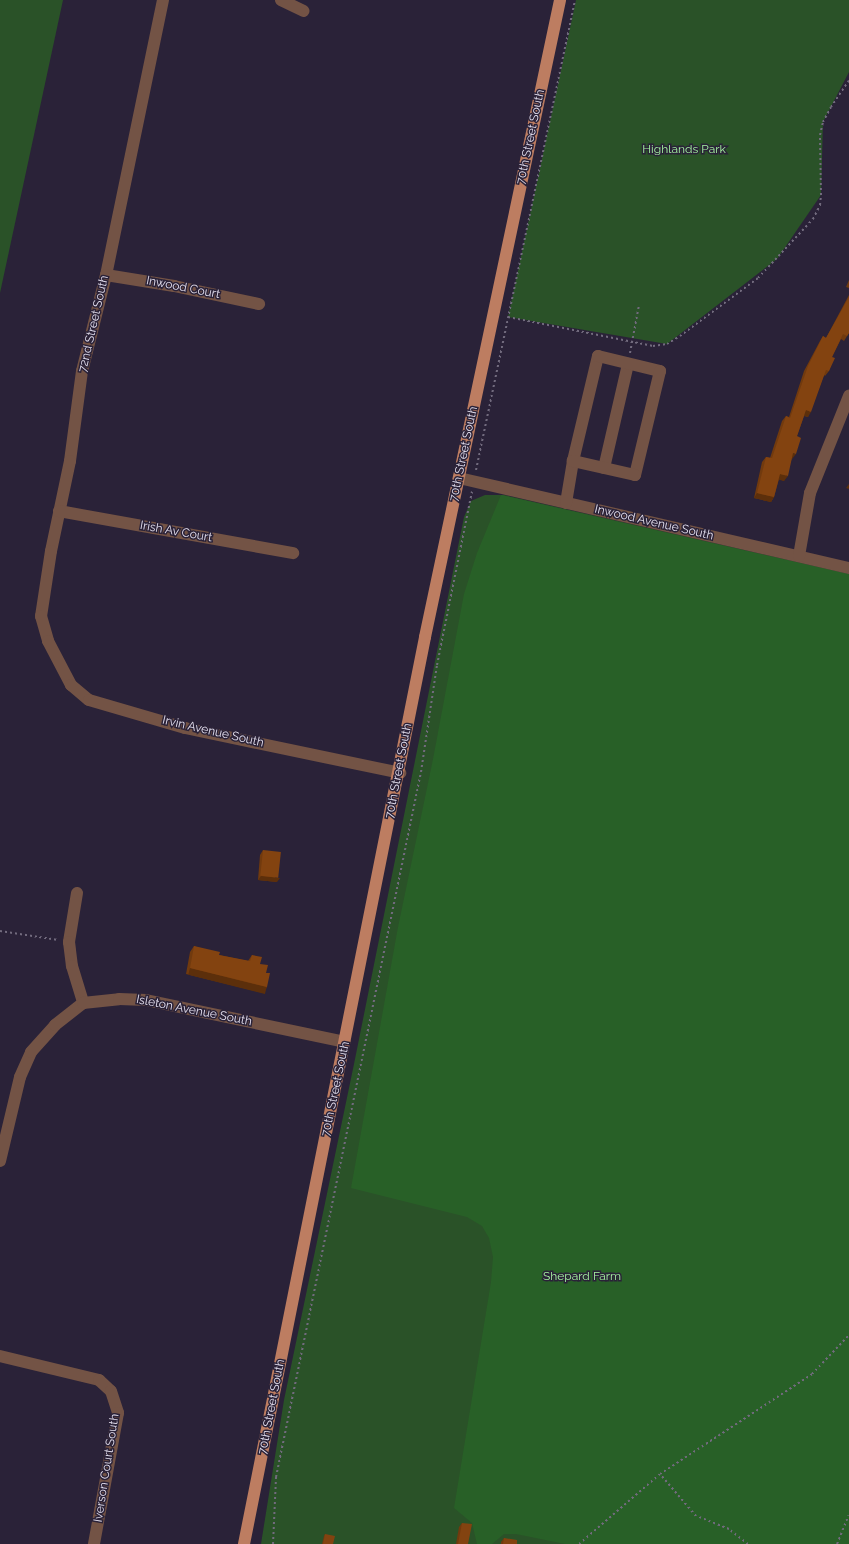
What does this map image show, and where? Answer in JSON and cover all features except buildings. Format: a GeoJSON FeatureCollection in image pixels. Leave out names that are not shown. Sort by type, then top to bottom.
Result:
{"type":"FeatureCollection","features":[{"type":"Feature","properties":{"kind":"main road","name":"70th Street South"},"geometry":{"type":"LineString","coordinates":[[244,1544],[459,478],[560,0]]}},
{"type":"Feature","properties":{"kind":"street","name":"72nd Street South"},"geometry":{"type":"LineString","coordinates":[[53,649],[41,616],[59,511],[70,461],[82,371],[106,275],[163,0]]}},
{"type":"Feature","properties":{"kind":"street"},"geometry":{"type":"LineString","coordinates":[[281,0],[304,11]]}},
{"type":"Feature","properties":{"kind":"street","name":"Inwood Court"},"geometry":{"type":"LineString","coordinates":[[106,275],[174,286],[259,304]]}},
{"type":"Feature","properties":{"kind":"street"},"geometry":{"type":"LineString","coordinates":[[566,503],[573,461],[598,356],[660,371],[635,475],[573,461]]}},
{"type":"Feature","properties":{"kind":"street"},"geometry":{"type":"LineString","coordinates":[[604,468],[628,364]]}},
{"type":"Feature","properties":{"kind":"street"},"geometry":{"type":"LineString","coordinates":[[799,556],[810,493],[844,422],[849,396]]}},
{"type":"Feature","properties":{"kind":"street","name":"Inwood Avenue South"},"geometry":{"type":"LineString","coordinates":[[459,478],[849,568]]}},
{"type":"Feature","properties":{"kind":"street","name":"Irish Av Court"},"geometry":{"type":"LineString","coordinates":[[59,511],[293,553]]}},
{"type":"Feature","properties":{"kind":"street","name":"Irvin Avenue South"},"geometry":{"type":"LineString","coordinates":[[53,649],[71,685],[89,700],[185,728],[400,772]]}},
{"type":"Feature","properties":{"kind":"street"},"geometry":{"type":"LineString","coordinates":[[0,1161],[20,1077],[31,1052],[55,1025],[83,1003],[72,966],[69,942],[77,893]]}},
{"type":"Feature","properties":{"kind":"street","name":"Isleton Avenue South"},"geometry":{"type":"LineString","coordinates":[[83,1003],[119,999],[146,1000],[345,1042]]}},
{"type":"Feature","properties":{"kind":"street","name":"Iverson Court South"},"geometry":{"type":"LineString","coordinates":[[0,1356],[99,1380],[111,1391],[118,1413],[94,1544]]}},
{"type":"Feature","properties":{"kind":"path"},"geometry":{"type":"LineString","coordinates":[[480,455],[575,0]]}},
{"type":"Feature","properties":{"kind":"path"},"geometry":{"type":"LineString","coordinates":[[508,317],[653,346],[667,344],[680,336],[758,278],[813,220],[820,205],[820,135],[823,122],[849,80]]}},
{"type":"Feature","properties":{"kind":"path"},"geometry":{"type":"LineString","coordinates":[[628,364],[639,305]]}},
{"type":"Feature","properties":{"kind":"path"},"geometry":{"type":"LineString","coordinates":[[273,1544],[276,1477],[419,779],[437,666],[467,513]]}},
{"type":"Feature","properties":{"kind":"path"},"geometry":{"type":"LineString","coordinates":[[0,931],[69,942]]}},
{"type":"Feature","properties":{"kind":"path"},"geometry":{"type":"LineString","coordinates":[[579,1544],[660,1474],[806,1378],[829,1358],[849,1335]]}},
{"type":"Feature","properties":{"kind":"path"},"geometry":{"type":"LineString","coordinates":[[660,1474],[693,1514],[704,1521],[734,1532],[748,1544]]}},
{"type":"Feature","properties":{"kind":"path"},"geometry":{"type":"LineString","coordinates":[[837,1544],[849,1515]]}},
{"type":"Feature","properties":{"kind":"green space"},"geometry":{"type":"Polygon","coordinates":[[[0,0],[63,0],[0,293],[0,0]]]}},
{"type":"Feature","properties":{"kind":"green space","name":"Highlands Park"},"geometry":{"type":"Polygon","coordinates":[[[576,0],[849,0],[849,72],[823,122],[821,195],[777,259],[667,344],[508,317],[576,0]]]}},
{"type":"Feature","properties":{"kind":"green space","name":"Shepard Farm"},"geometry":{"type":"Polygon","coordinates":[[[485,495],[504,495],[849,574],[849,1544],[261,1544],[284,1400],[354,1064],[464,517],[471,501],[485,495]]]}},
{"type":"Feature","properties":{"kind":"green space","name":"Shepard Farm"},"geometry":{"type":"Polygon","coordinates":[[[501,495],[849,574],[849,1544],[565,1544],[516,1534],[504,1534],[492,1544],[477,1544],[472,1523],[454,1508],[491,1282],[493,1257],[489,1238],[482,1226],[467,1217],[351,1188],[398,927],[433,759],[464,594],[477,553],[501,495]]]}}]}
